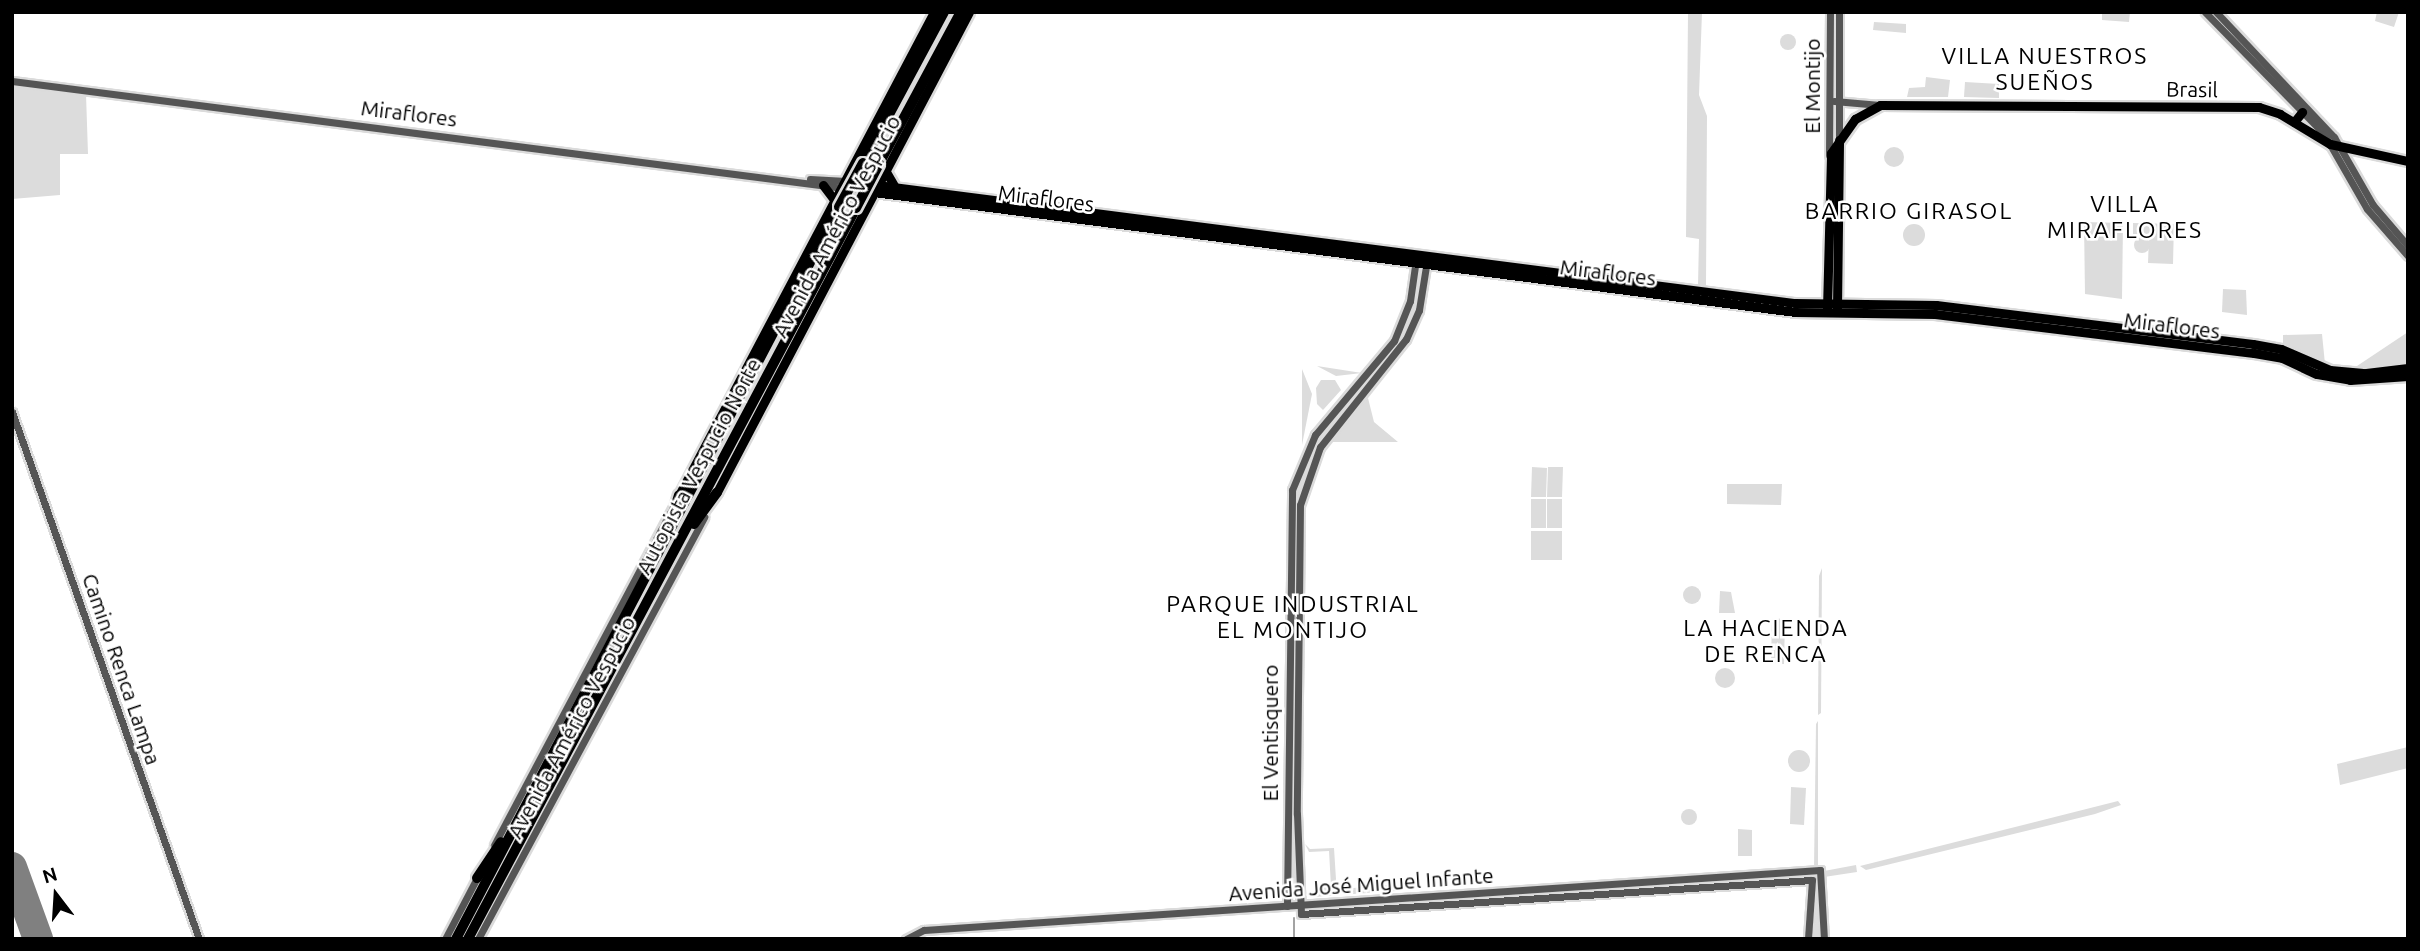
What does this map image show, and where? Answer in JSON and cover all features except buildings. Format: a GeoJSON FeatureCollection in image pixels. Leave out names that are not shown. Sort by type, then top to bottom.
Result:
{"type":"FeatureCollection","features":[{"type":"Feature","properties":{"kind":"highway","name":"Autopista Vespucio Norte"},"geometry":{"type":"LineString","coordinates":[[468,939],[666,553],[858,165],[944,12]]}},
{"type":"Feature","properties":{"kind":"highway","name":"Autopista Vespucio Norte"},"geometry":{"type":"LineString","coordinates":[[456,939],[517,823],[856,208],[883,167],[961,12]]}},
{"type":"Feature","properties":{"kind":"highway"},"geometry":{"type":"LineString","coordinates":[[666,553],[717,492]]}},
{"type":"Feature","properties":{"kind":"highway"},"geometry":{"type":"LineString","coordinates":[[666,553],[679,495]]}},
{"type":"Feature","properties":{"kind":"highway"},"geometry":{"type":"LineString","coordinates":[[477,878],[517,823]]}},
{"type":"Feature","properties":{"kind":"main road","name":"Avenida Américo Vespucio"},"geometry":{"type":"LineString","coordinates":[[679,495],[838,204],[845,185],[858,165],[934,12]]}},
{"type":"Feature","properties":{"kind":"main road","name":"Avenida Américo Vespucio"},"geometry":{"type":"LineString","coordinates":[[717,492],[876,188],[883,167],[969,12]]}},
{"type":"Feature","properties":{"kind":"main road"},"geometry":{"type":"LineString","coordinates":[[1839,140],[1858,116],[1880,105]]}},
{"type":"Feature","properties":{"kind":"main road","name":"Brasil"},"geometry":{"type":"LineString","coordinates":[[1880,105],[2253,107],[2272,110],[2330,144],[2408,161]]}},
{"type":"Feature","properties":{"kind":"main road"},"geometry":{"type":"LineString","coordinates":[[2294,122],[2302,111]]}},
{"type":"Feature","properties":{"kind":"main road","name":"El Montijo"},"geometry":{"type":"LineString","coordinates":[[1832,310],[1829,161],[1839,140]]}},
{"type":"Feature","properties":{"kind":"main road","name":"El Montijo"},"geometry":{"type":"LineString","coordinates":[[1832,310],[1839,140]]}},
{"type":"Feature","properties":{"kind":"main road"},"geometry":{"type":"LineString","coordinates":[[822,186],[838,204],[847,198],[867,204],[892,190],[883,167],[872,174],[858,165]]}},
{"type":"Feature","properties":{"kind":"main road","name":"Miraflores"},"geometry":{"type":"LineString","coordinates":[[845,185],[1795,308],[1935,314],[2254,352],[2282,358],[2317,374],[2350,380],[2408,376]]}},
{"type":"Feature","properties":{"kind":"main road","name":"Miraflores"},"geometry":{"type":"LineString","coordinates":[[1832,310],[1936,305],[2253,344],[2281,349],[2330,370],[2366,373],[2408,368]]}},
{"type":"Feature","properties":{"kind":"street","name":"El Montijo"},"geometry":{"type":"LineString","coordinates":[[1830,12],[1834,101],[1839,140]]}},
{"type":"Feature","properties":{"kind":"street","name":"El Montijo"},"geometry":{"type":"LineString","coordinates":[[1829,161],[1839,12]]}},
{"type":"Feature","properties":{"kind":"street"},"geometry":{"type":"LineString","coordinates":[[2205,12],[2302,111],[2330,144],[2367,209],[2408,256]]}},
{"type":"Feature","properties":{"kind":"street"},"geometry":{"type":"LineString","coordinates":[[2216,12],[2340,147],[2373,205],[2408,246]]}},
{"type":"Feature","properties":{"kind":"street","name":"Miraflores"},"geometry":{"type":"LineString","coordinates":[[12,81],[845,185]]}},
{"type":"Feature","properties":{"kind":"street","name":"Brasil"},"geometry":{"type":"LineString","coordinates":[[1834,101],[1880,105]]}},
{"type":"Feature","properties":{"kind":"street","name":"Miraflores"},"geometry":{"type":"LineString","coordinates":[[802,180],[822,186],[845,185]]}},
{"type":"Feature","properties":{"kind":"street","name":"El Ventisquero"},"geometry":{"type":"LineString","coordinates":[[1287,906],[1290,500],[1300,461],[1321,426],[1394,341],[1414,279],[1416,259]]}},
{"type":"Feature","properties":{"kind":"street","name":"El Ventisquero"},"geometry":{"type":"LineString","coordinates":[[1301,914],[1297,725],[1300,505],[1311,464],[1338,421],[1399,352],[1419,310],[1427,261]]}},
{"type":"Feature","properties":{"kind":"street"},"geometry":{"type":"LineString","coordinates":[[1414,279],[1425,281]]}},
{"type":"Feature","properties":{"kind":"street","name":"Camino Renca Lampa"},"geometry":{"type":"LineString","coordinates":[[12,412],[199,939]]}},
{"type":"Feature","properties":{"kind":"street","name":"Avenida Américo Vespucio"},"geometry":{"type":"LineString","coordinates":[[478,939],[717,492]]}},
{"type":"Feature","properties":{"kind":"street","name":"Avenida Américo Vespucio"},"geometry":{"type":"LineString","coordinates":[[445,939],[679,495]]}},
{"type":"Feature","properties":{"kind":"street"},"geometry":{"type":"LineString","coordinates":[[1288,564],[1298,564]]}},
{"type":"Feature","properties":{"kind":"street"},"geometry":{"type":"LineString","coordinates":[[1287,724],[1297,725]]}},
{"type":"Feature","properties":{"kind":"street","name":"Avenida José Miguel Infante"},"geometry":{"type":"LineString","coordinates":[[1301,914],[1820,870],[1824,939]]}},
{"type":"Feature","properties":{"kind":"street","name":"Avenida José Miguel Infante"},"geometry":{"type":"LineString","coordinates":[[906,939],[924,930],[1333,902],[1812,880],[1808,939]]}},
{"type":"Feature","properties":{"kind":"street"},"geometry":{"type":"LineString","coordinates":[[1287,882],[1299,882]]}},
{"type":"Feature","properties":{"kind":"street"},"geometry":{"type":"LineString","coordinates":[[1333,902],[1334,912]]}},
{"type":"Feature","properties":{"kind":"shaded area"},"geometry":{"type":"Polygon","coordinates":[[[1688,12],[1702,12],[1699,95],[1707,116],[1706,286],[1698,285],[1699,239],[1686,237],[1688,12]]]}},
{"type":"Feature","properties":{"kind":"shaded area"},"geometry":{"type":"Polygon","coordinates":[[[2102,12],[2130,12],[2129,22],[2102,20],[2102,12]]]}},
{"type":"Feature","properties":{"kind":"shaded area"},"geometry":{"type":"Polygon","coordinates":[[[2377,12],[2399,12],[2394,27],[2375,21],[2377,12]]]}},
{"type":"Feature","properties":{"kind":"shaded area"},"geometry":{"type":"Polygon","coordinates":[[[1874,22],[1906,24],[1906,33],[1873,30],[1874,22]]]}},
{"type":"Feature","properties":{"kind":"shaded area"},"geometry":{"type":"Polygon","coordinates":[[[1785,34],[1791,34],[1796,42],[1794,48],[1785,50],[1780,45],[1780,39],[1785,34]]]}},
{"type":"Feature","properties":{"kind":"shaded area"},"geometry":{"type":"Polygon","coordinates":[[[1926,77],[1950,80],[1948,97],[1907,97],[1909,88],[1925,87],[1926,77]]]}},
{"type":"Feature","properties":{"kind":"shaded area"},"geometry":{"type":"Polygon","coordinates":[[[1965,82],[1999,84],[1999,98],[1964,97],[1965,82]]]}},
{"type":"Feature","properties":{"kind":"shaded area"},"geometry":{"type":"Polygon","coordinates":[[[12,86],[86,94],[88,154],[60,154],[60,195],[12,199],[12,86]]]}},
{"type":"Feature","properties":{"kind":"shaded area"},"geometry":{"type":"Polygon","coordinates":[[[1890,147],[1898,147],[1904,157],[1898,167],[1890,167],[1884,161],[1884,153],[1890,147]]]}},
{"type":"Feature","properties":{"kind":"shaded area"},"geometry":{"type":"Polygon","coordinates":[[[2084,222],[2123,223],[2122,299],[2085,294],[2084,222]]]}},
{"type":"Feature","properties":{"kind":"shaded area"},"geometry":{"type":"Polygon","coordinates":[[[2133,223],[2174,224],[2173,264],[2148,263],[2149,235],[2133,234],[2133,223]]]}},
{"type":"Feature","properties":{"kind":"shaded area"},"geometry":{"type":"Polygon","coordinates":[[[1914,224],[1922,227],[1925,235],[1922,243],[1914,246],[1906,243],[1903,235],[1906,227],[1914,224]]]}},
{"type":"Feature","properties":{"kind":"shaded area"},"geometry":{"type":"Polygon","coordinates":[[[2142,237],[2148,239],[2148,251],[2142,253],[2136,251],[2134,245],[2136,239],[2142,237]]]}},
{"type":"Feature","properties":{"kind":"shaded area"},"geometry":{"type":"Polygon","coordinates":[[[1416,284],[1421,285],[1416,308],[1402,342],[1378,375],[1338,416],[1313,453],[1308,451],[1335,412],[1385,359],[1405,323],[1416,284]]]}},
{"type":"Feature","properties":{"kind":"shaded area"},"geometry":{"type":"Polygon","coordinates":[[[2223,289],[2246,290],[2247,315],[2222,312],[2223,289]]]}},
{"type":"Feature","properties":{"kind":"shaded area"},"geometry":{"type":"Polygon","coordinates":[[[2408,332],[2408,363],[2359,369],[2357,366],[2408,332]]]}},
{"type":"Feature","properties":{"kind":"shaded area"},"geometry":{"type":"Polygon","coordinates":[[[2322,334],[2325,364],[2283,347],[2283,335],[2322,334]]]}},
{"type":"Feature","properties":{"kind":"shaded area"},"geometry":{"type":"Polygon","coordinates":[[[1317,366],[1362,373],[1336,376],[1317,366]]]}},
{"type":"Feature","properties":{"kind":"shaded area"},"geometry":{"type":"Polygon","coordinates":[[[1302,369],[1312,394],[1302,445],[1302,369]]]}},
{"type":"Feature","properties":{"kind":"shaded area"},"geometry":{"type":"Polygon","coordinates":[[[1321,380],[1335,380],[1341,390],[1323,410],[1317,404],[1316,388],[1321,380]]]}},
{"type":"Feature","properties":{"kind":"shaded area"},"geometry":{"type":"Polygon","coordinates":[[[1368,398],[1374,422],[1398,442],[1328,442],[1368,398]]]}},
{"type":"Feature","properties":{"kind":"shaded area"},"geometry":{"type":"Polygon","coordinates":[[[1305,456],[1310,458],[1300,490],[1296,562],[1291,562],[1295,489],[1305,456]]]}},
{"type":"Feature","properties":{"kind":"shaded area"},"geometry":{"type":"Polygon","coordinates":[[[1532,467],[1547,468],[1546,497],[1531,497],[1532,467]]]}},
{"type":"Feature","properties":{"kind":"shaded area"},"geometry":{"type":"Polygon","coordinates":[[[1548,467],[1563,467],[1562,497],[1547,497],[1548,467]]]}},
{"type":"Feature","properties":{"kind":"shaded area"},"geometry":{"type":"Polygon","coordinates":[[[1727,484],[1782,484],[1781,505],[1727,504],[1727,484]]]}},
{"type":"Feature","properties":{"kind":"shaded area"},"geometry":{"type":"Polygon","coordinates":[[[1531,499],[1546,499],[1546,528],[1531,528],[1531,499]]]}},
{"type":"Feature","properties":{"kind":"shaded area"},"geometry":{"type":"Polygon","coordinates":[[[1547,499],[1562,499],[1562,528],[1547,528],[1547,499]]]}},
{"type":"Feature","properties":{"kind":"shaded area"},"geometry":{"type":"Polygon","coordinates":[[[1531,531],[1562,531],[1562,560],[1531,560],[1531,531]]]}},
{"type":"Feature","properties":{"kind":"shaded area"},"geometry":{"type":"Polygon","coordinates":[[[1290,566],[1295,566],[1295,722],[1289,722],[1290,566]]]}},
{"type":"Feature","properties":{"kind":"shaded area"},"geometry":{"type":"Polygon","coordinates":[[[1822,568],[1821,713],[1818,715],[1819,576],[1822,568]]]}},
{"type":"Feature","properties":{"kind":"shaded area"},"geometry":{"type":"Polygon","coordinates":[[[1692,586],[1698,589],[1701,595],[1698,601],[1692,604],[1686,601],[1683,595],[1686,589],[1692,586]]]}},
{"type":"Feature","properties":{"kind":"shaded area"},"geometry":{"type":"Polygon","coordinates":[[[1720,591],[1731,592],[1735,613],[1719,613],[1720,591]]]}},
{"type":"Feature","properties":{"kind":"shaded area"},"geometry":{"type":"Polygon","coordinates":[[[1772,618],[1785,619],[1784,664],[1771,664],[1772,618]]]}},
{"type":"Feature","properties":{"kind":"shaded area"},"geometry":{"type":"Polygon","coordinates":[[[1725,668],[1732,671],[1735,678],[1732,685],[1725,688],[1718,685],[1715,678],[1718,671],[1725,668]]]}},
{"type":"Feature","properties":{"kind":"shaded area"},"geometry":{"type":"Polygon","coordinates":[[[1818,721],[1818,866],[1814,868],[1816,724],[1818,721]]]}},
{"type":"Feature","properties":{"kind":"shaded area"},"geometry":{"type":"Polygon","coordinates":[[[1289,726],[1295,726],[1295,878],[1289,878],[1289,726]]]}},
{"type":"Feature","properties":{"kind":"shaded area"},"geometry":{"type":"Polygon","coordinates":[[[2408,747],[2408,768],[2340,785],[2337,764],[2408,747]]]}},
{"type":"Feature","properties":{"kind":"shaded area"},"geometry":{"type":"Polygon","coordinates":[[[1799,750],[1809,757],[1810,761],[1803,771],[1799,772],[1789,765],[1788,761],[1795,751],[1799,750]]]}},
{"type":"Feature","properties":{"kind":"shaded area"},"geometry":{"type":"Polygon","coordinates":[[[1791,787],[1806,788],[1804,825],[1790,824],[1791,787]]]}},
{"type":"Feature","properties":{"kind":"shaded area"},"geometry":{"type":"Polygon","coordinates":[[[2118,801],[2121,805],[2095,814],[1866,870],[1860,866],[2118,801]]]}},
{"type":"Feature","properties":{"kind":"shaded area"},"geometry":{"type":"Polygon","coordinates":[[[1689,809],[1695,811],[1695,823],[1689,825],[1683,823],[1681,817],[1683,811],[1689,809]]]}},
{"type":"Feature","properties":{"kind":"shaded area"},"geometry":{"type":"Polygon","coordinates":[[[1738,829],[1752,830],[1752,856],[1738,856],[1738,829]]]}},
{"type":"Feature","properties":{"kind":"shaded area"},"geometry":{"type":"Polygon","coordinates":[[[1305,844],[1310,849],[1334,848],[1337,895],[1315,897],[1315,888],[1331,887],[1329,851],[1309,852],[1305,844]]]}},
{"type":"Feature","properties":{"kind":"shaded area"},"geometry":{"type":"Polygon","coordinates":[[[1856,865],[1857,872],[1824,877],[1824,871],[1856,865]]]}},
{"type":"Feature","properties":{"kind":"shaded area"},"geometry":{"type":"Polygon","coordinates":[[[1808,877],[1681,885],[1681,883],[1808,877]]]}},
{"type":"Feature","properties":{"kind":"shaded area"},"geometry":{"type":"Polygon","coordinates":[[[1396,880],[1396,891],[1353,894],[1353,888],[1390,885],[1396,880]]]}},
{"type":"Feature","properties":{"kind":"shaded area"},"geometry":{"type":"Polygon","coordinates":[[[1816,882],[1818,883],[1821,939],[1812,939],[1816,882]]]}},
{"type":"Feature","properties":{"kind":"shaded area"},"geometry":{"type":"Polygon","coordinates":[[[1587,888],[1588,892],[1501,898],[1501,894],[1587,888]]]}},
{"type":"Feature","properties":{"kind":"shaded area"},"geometry":{"type":"Polygon","coordinates":[[[1496,898],[1334,908],[1337,905],[1496,898]]]}},
{"type":"Feature","properties":{"kind":"waterway"},"geometry":{"type":"LineString","coordinates":[[1294,918],[1294,939]]}},
{"type":"Feature","properties":{"kind":"runway"},"geometry":{"type":"LineString","coordinates":[[12,867],[38,939]]}},
{"type":"Feature","properties":{"kind":"district","name":"VILLA NUESTROS SUEÑOS"},"geometry":{"type":"Point","coordinates":[2045,69]}},
{"type":"Feature","properties":{"kind":"district","name":"BARRIO GIRASOL"},"geometry":{"type":"Point","coordinates":[1909,211]}},
{"type":"Feature","properties":{"kind":"district","name":"VILLA MIRAFLORES"},"geometry":{"type":"Point","coordinates":[2125,217]}},
{"type":"Feature","properties":{"kind":"district","name":"PARQUE INDUSTRIAL EL MONTIJO"},"geometry":{"type":"Point","coordinates":[1293,617]}},
{"type":"Feature","properties":{"kind":"district","name":"LA HACIENDA DE RENCA"},"geometry":{"type":"Point","coordinates":[1766,641]}}]}
